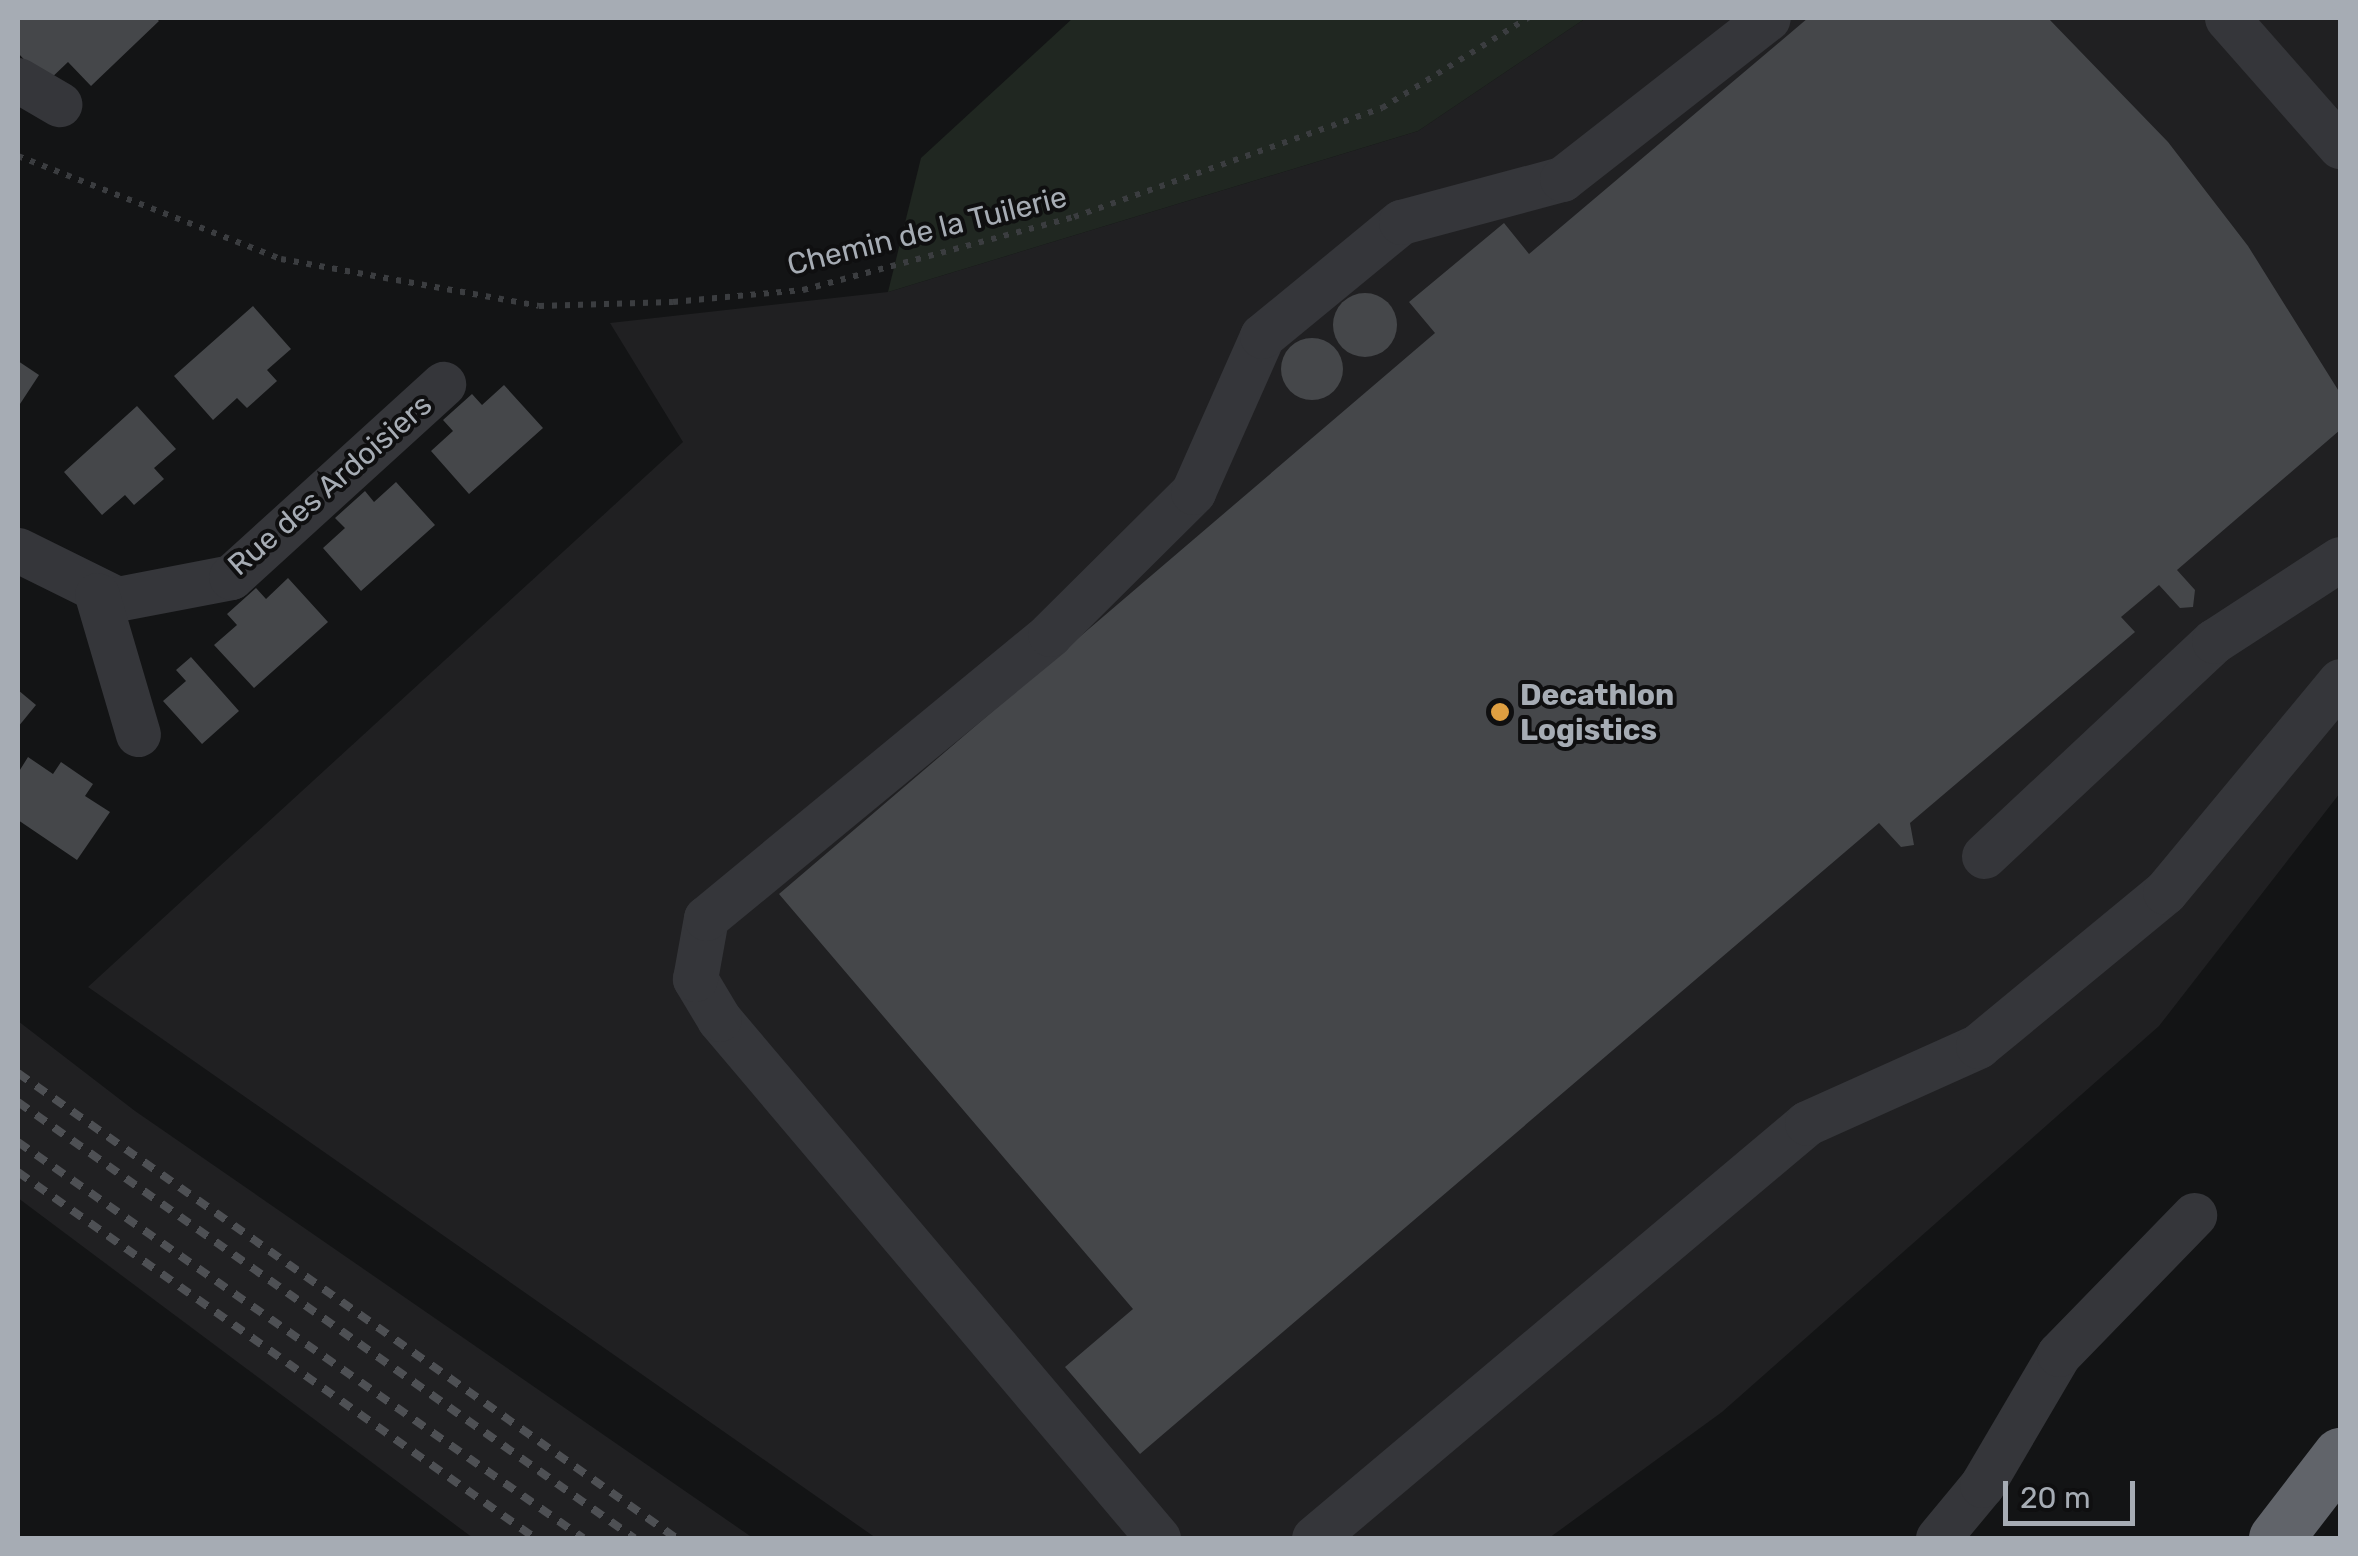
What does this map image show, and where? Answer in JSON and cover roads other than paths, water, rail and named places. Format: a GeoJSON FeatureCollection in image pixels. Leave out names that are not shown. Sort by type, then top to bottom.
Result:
{"type":"FeatureCollection","features":[{"type":"Feature","properties":{"kind":"highway"},"geometry":{"type":"LineString","coordinates":[[2276,1538],[2340,1455]]}},
{"type":"Feature","properties":{"kind":"street"},"geometry":{"type":"LineString","coordinates":[[1158,1538],[720,1019],[695,978],[706,918],[1050,634],[1193,492],[1262,336],[1401,222],[1562,179],[1768,18]]}},
{"type":"Feature","properties":{"kind":"street"},"geometry":{"type":"LineString","coordinates":[[2227,18],[2340,146]]}},
{"type":"Feature","properties":{"kind":"street"},"geometry":{"type":"LineString","coordinates":[[18,80],[60,104]]}},
{"type":"Feature","properties":{"kind":"street","name":"Rue des Ardoisiers"},"geometry":{"type":"LineString","coordinates":[[18,550],[97,595],[156,597],[230,577],[443,384]]}},
{"type":"Feature","properties":{"kind":"street"},"geometry":{"type":"LineString","coordinates":[[1984,856],[2214,641],[2340,558]]}},
{"type":"Feature","properties":{"kind":"street"},"geometry":{"type":"LineString","coordinates":[[97,595],[138,734]]}},
{"type":"Feature","properties":{"kind":"street"},"geometry":{"type":"LineString","coordinates":[[1314,1538],[1807,1123],[1978,1046],[2165,892],[2340,680]]}},
{"type":"Feature","properties":{"kind":"street"},"geometry":{"type":"LineString","coordinates":[[1938,1538],[1982,1485],[2059,1354],[2194,1215]]}},
{"type":"Feature","properties":{"kind":"railway"},"geometry":{"type":"LineString","coordinates":[[18,1073],[676,1538]]}},
{"type":"Feature","properties":{"kind":"railway"},"geometry":{"type":"LineString","coordinates":[[18,1102],[634,1538]]}},
{"type":"Feature","properties":{"kind":"railway"},"geometry":{"type":"LineString","coordinates":[[18,1142],[583,1538]]}},
{"type":"Feature","properties":{"kind":"railway"},"geometry":{"type":"LineString","coordinates":[[18,1172],[535,1538]]}},
{"type":"Feature","properties":{"kind":"place","name":"Decathlon Logistics"},"geometry":{"type":"Point","coordinates":[1500,712]}}]}
